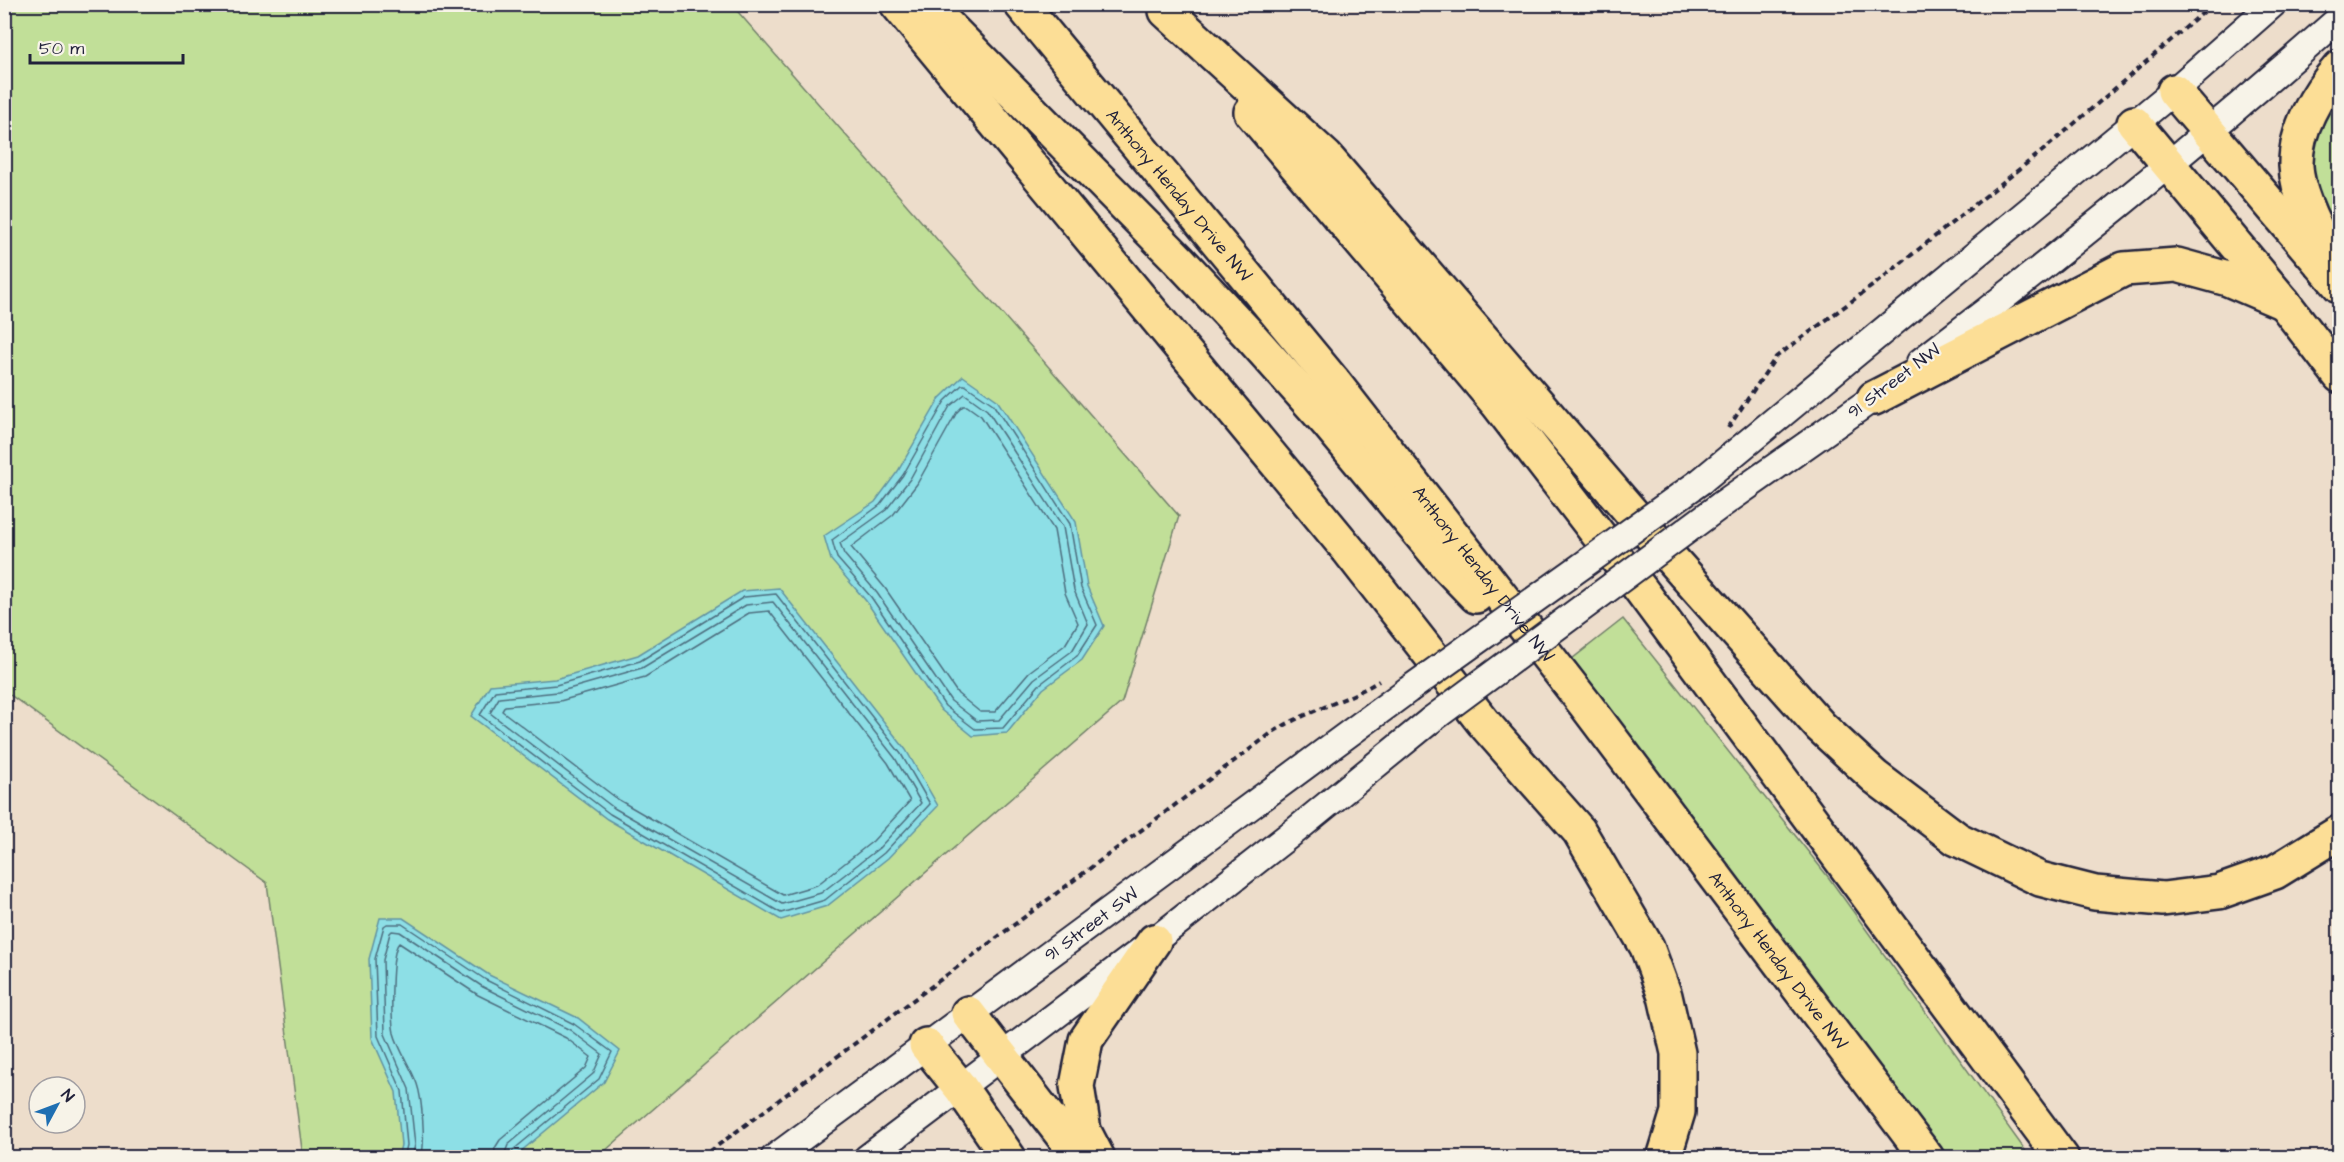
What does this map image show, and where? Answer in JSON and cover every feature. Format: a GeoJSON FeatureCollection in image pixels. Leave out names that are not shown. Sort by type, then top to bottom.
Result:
{"type":"FeatureCollection","features":[{"type":"Feature","properties":{"kind":"highway"},"geometry":{"type":"LineString","coordinates":[[897,4],[1350,552],[1483,722],[1579,831],[1647,946],[1665,996],[1678,1053],[1678,1112],[1664,1158]]}},
{"type":"Feature","properties":{"kind":"highway"},"geometry":{"type":"LineString","coordinates":[[926,4],[1244,329],[1326,421],[1446,565],[1585,704]]}},
{"type":"Feature","properties":{"kind":"highway","name":"Anthony Henday Drive NW"},"geometry":{"type":"LineString","coordinates":[[1021,4],[1332,380],[1585,704],[1927,1158]]}},
{"type":"Feature","properties":{"kind":"highway"},"geometry":{"type":"LineString","coordinates":[[1164,8],[1326,157],[1720,616],[1821,727],[1875,777],[1956,839],[2040,879],[2095,893],[2163,899],[2219,892],[2275,872],[2340,832]]}},
{"type":"Feature","properties":{"kind":"highway"},"geometry":{"type":"LineString","coordinates":[[1164,8],[1497,403],[1648,599],[2062,1158]]}},
{"type":"Feature","properties":{"kind":"highway"},"geometry":{"type":"LineString","coordinates":[[2340,67],[2302,126],[2296,166],[2308,213],[2340,271]]}},
{"type":"Feature","properties":{"kind":"highway"},"geometry":{"type":"LineString","coordinates":[[2174,91],[2340,286]]}},
{"type":"Feature","properties":{"kind":"highway"},"geometry":{"type":"LineString","coordinates":[[2134,123],[2284,303],[2340,376]]}},
{"type":"Feature","properties":{"kind":"highway"},"geometry":{"type":"LineString","coordinates":[[1874,398],[2124,269],[2178,265],[2228,279],[2284,303]]}},
{"type":"Feature","properties":{"kind":"highway"},"geometry":{"type":"LineString","coordinates":[[1098,1158],[1084,1131],[1077,1086],[1086,1040],[1154,941]]}},
{"type":"Feature","properties":{"kind":"highway"},"geometry":{"type":"LineString","coordinates":[[968,1013],[1080,1158]]}},
{"type":"Feature","properties":{"kind":"highway"},"geometry":{"type":"LineString","coordinates":[[926,1045],[960,1087],[1009,1158]]}},
{"type":"Feature","properties":{"kind":"main road"},"geometry":{"type":"LineString","coordinates":[[2134,123],[2273,4]]}},
{"type":"Feature","properties":{"kind":"main road","name":"91 Street NW"},"geometry":{"type":"LineString","coordinates":[[1154,941],[1431,720],[1721,505],[1874,398],[2051,262],[2209,132],[2340,18]]}},
{"type":"Feature","properties":{"kind":"main road","name":"91 Street SW"},"geometry":{"type":"LineString","coordinates":[[774,1158],[1408,690],[1701,481],[2134,123]]}},
{"type":"Feature","properties":{"kind":"main road"},"geometry":{"type":"LineString","coordinates":[[867,1158],[1154,941]]}},
{"type":"Feature","properties":{"kind":"path"},"geometry":{"type":"LineString","coordinates":[[1725,431],[1776,357],[1875,284],[2046,148],[2213,4]]}},
{"type":"Feature","properties":{"kind":"path"},"geometry":{"type":"LineString","coordinates":[[701,1158],[1273,732],[1289,721],[1358,694],[1388,675]]}},
{"type":"Feature","properties":{"kind":"green space"},"geometry":{"type":"Polygon","coordinates":[[[5,5],[732,5],[1179,516],[1122,702],[598,1157],[303,1157],[267,883],[5,691],[5,5]]]}},
{"type":"Feature","properties":{"kind":"green space"},"geometry":{"type":"Polygon","coordinates":[[[2339,90],[2339,250],[2329,233],[2311,170],[2312,154],[2323,118],[2339,90]]]}},
{"type":"Feature","properties":{"kind":"green space"},"geometry":{"type":"Polygon","coordinates":[[[1623,619],[1829,878],[2030,1157],[1943,1157],[1869,1053],[1572,659],[1623,619]]]}},
{"type":"Feature","properties":{"kind":"water"},"geometry":{"type":"Polygon","coordinates":[[[963,376],[997,400],[1076,522],[1087,586],[1104,626],[1082,660],[1043,689],[1007,733],[973,736],[941,710],[866,601],[831,560],[824,536],[875,502],[898,471],[940,398],[963,376]]]}},
{"type":"Feature","properties":{"kind":"water"},"geometry":{"type":"Polygon","coordinates":[[[779,588],[906,750],[938,806],[888,858],[827,906],[781,920],[607,819],[471,716],[490,685],[555,679],[638,655],[742,591],[779,588]]]}},
{"type":"Feature","properties":{"kind":"water"},"geometry":{"type":"Polygon","coordinates":[[[380,918],[403,918],[489,975],[578,1018],[620,1051],[604,1082],[514,1157],[398,1157],[401,1145],[396,1092],[372,1038],[369,959],[380,918]]]}}]}
